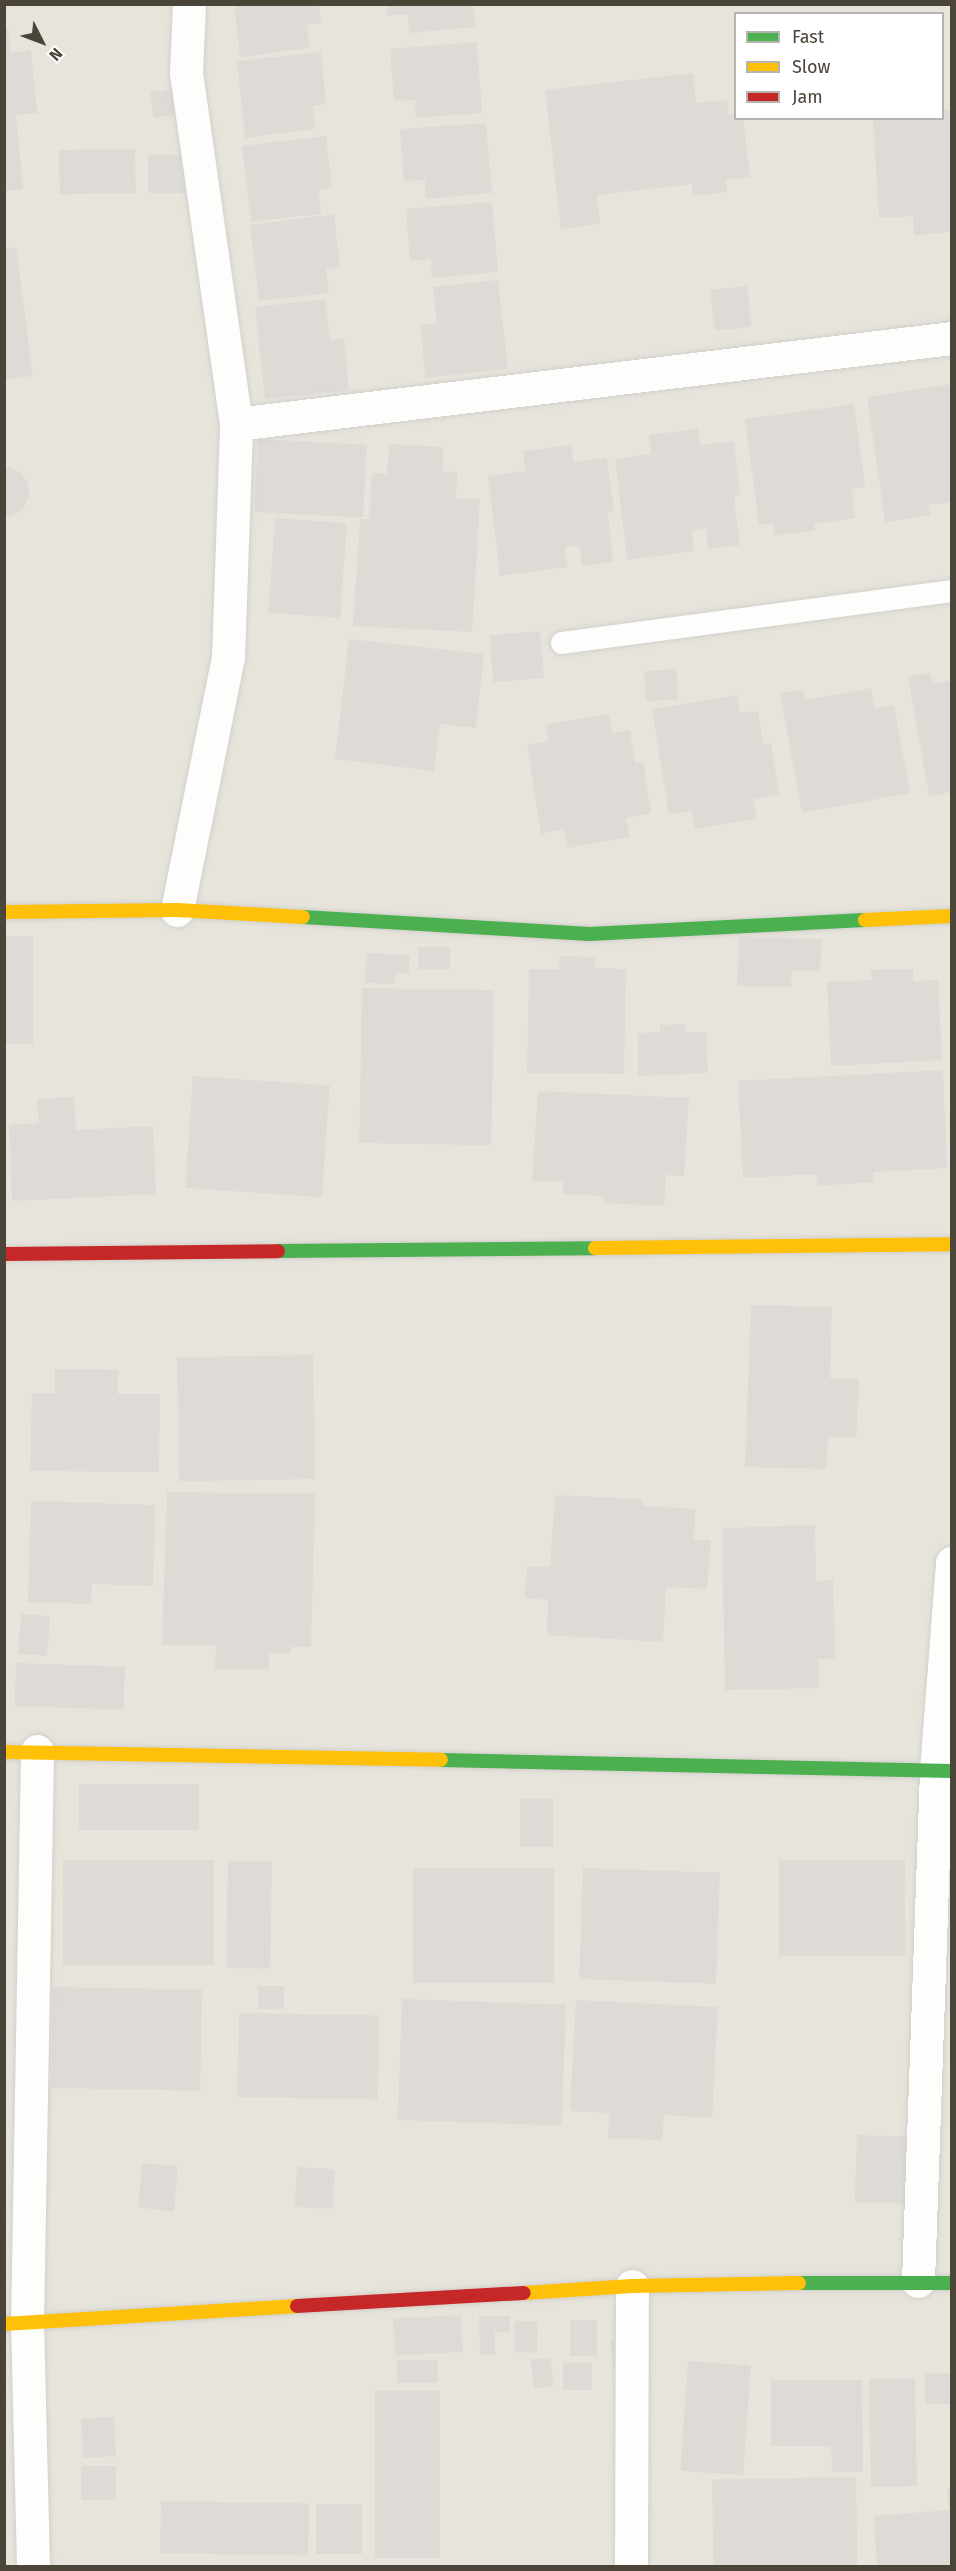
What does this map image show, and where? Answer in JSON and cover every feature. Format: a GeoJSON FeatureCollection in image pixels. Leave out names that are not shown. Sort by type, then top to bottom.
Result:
{"type":"FeatureCollection","features":[{"type":"Feature","properties":{"kind":"street"},"geometry":{"type":"LineString","coordinates":[[177,910],[228,658],[236,424],[186,73],[189,4]]}},
{"type":"Feature","properties":{"kind":"street"},"geometry":{"type":"LineString","coordinates":[[236,424],[951,338]]}},
{"type":"Feature","properties":{"kind":"street"},"geometry":{"type":"LineString","coordinates":[[4,912],[177,910],[589,934],[951,916]]}},
{"type":"Feature","properties":{"kind":"street"},"geometry":{"type":"LineString","coordinates":[[4,1254],[951,1244]]}},
{"type":"Feature","properties":{"kind":"street"},"geometry":{"type":"LineString","coordinates":[[918,2281],[944,1771],[951,1563]]}},
{"type":"Feature","properties":{"kind":"street"},"geometry":{"type":"LineString","coordinates":[[4,1752],[37,1750],[944,1771]]}},
{"type":"Feature","properties":{"kind":"street"},"geometry":{"type":"LineString","coordinates":[[33,2566],[16,2324],[37,1750]]}},
{"type":"Feature","properties":{"kind":"street"},"geometry":{"type":"LineString","coordinates":[[16,2324],[632,2286],[918,2281],[951,2283]]}},
{"type":"Feature","properties":{"kind":"street"},"geometry":{"type":"LineString","coordinates":[[631,2566],[632,2286]]}},
{"type":"Feature","properties":{"kind":"lane"},"geometry":{"type":"LineString","coordinates":[[562,643],[951,591]]}},
{"type":"Feature","properties":{"kind":"shaded area"},"geometry":{"type":"Polygon","coordinates":[[[5,5],[951,5],[951,2566],[5,2566],[5,5]]]}},
{"type":"Feature","properties":{"kind":"building"},"geometry":{"type":"Polygon","coordinates":[[[234,4],[319,4],[321,23],[307,25],[310,48],[240,57],[234,4]]]}},
{"type":"Feature","properties":{"kind":"building"},"geometry":{"type":"Polygon","coordinates":[[[386,4],[473,4],[475,27],[409,33],[408,14],[387,16],[386,4]]]}},
{"type":"Feature","properties":{"kind":"building"},"geometry":{"type":"Polygon","coordinates":[[[4,28],[8,28],[11,53],[31,50],[37,113],[16,115],[23,189],[4,191],[4,28]]]}},
{"type":"Feature","properties":{"kind":"building"},"geometry":{"type":"Polygon","coordinates":[[[477,42],[482,113],[416,118],[415,100],[394,101],[390,49],[477,42]]]}},
{"type":"Feature","properties":{"kind":"building"},"geometry":{"type":"Polygon","coordinates":[[[321,52],[326,104],[313,106],[315,129],[245,138],[237,61],[321,52]]]}},
{"type":"Feature","properties":{"kind":"building"},"geometry":{"type":"Polygon","coordinates":[[[693,73],[696,103],[727,100],[728,114],[734,113],[734,120],[743,120],[750,177],[726,180],[727,192],[693,196],[692,184],[597,195],[600,224],[561,229],[545,90],[693,73]]]}},
{"type":"Feature","properties":{"kind":"building"},"geometry":{"type":"Polygon","coordinates":[[[183,88],[186,114],[153,118],[150,92],[183,88]]]}},
{"type":"Feature","properties":{"kind":"building"},"geometry":{"type":"Polygon","coordinates":[[[944,110],[952,110],[952,232],[914,235],[913,216],[879,218],[873,120],[944,120],[944,110]]]}},
{"type":"Feature","properties":{"kind":"building"},"geometry":{"type":"Polygon","coordinates":[[[486,123],[492,193],[426,199],[425,180],[404,181],[400,129],[486,123]]]}},
{"type":"Feature","properties":{"kind":"building"},"geometry":{"type":"Polygon","coordinates":[[[326,136],[332,188],[319,190],[321,214],[251,222],[242,146],[326,136]]]}},
{"type":"Feature","properties":{"kind":"building"},"geometry":{"type":"Polygon","coordinates":[[[135,149],[136,193],[60,194],[59,150],[135,149]]]}},
{"type":"Feature","properties":{"kind":"building"},"geometry":{"type":"Polygon","coordinates":[[[148,155],[190,155],[190,193],[148,193],[148,155]]]}},
{"type":"Feature","properties":{"kind":"building"},"geometry":{"type":"Polygon","coordinates":[[[492,202],[498,272],[432,278],[431,259],[410,261],[406,209],[492,202]]]}},
{"type":"Feature","properties":{"kind":"building"},"geometry":{"type":"Polygon","coordinates":[[[334,214],[340,268],[326,269],[329,293],[259,301],[250,225],[334,214]]]}},
{"type":"Feature","properties":{"kind":"building"},"geometry":{"type":"Polygon","coordinates":[[[16,247],[33,376],[4,380],[4,249],[16,247]]]}},
{"type":"Feature","properties":{"kind":"building"},"geometry":{"type":"Polygon","coordinates":[[[498,280],[508,369],[425,378],[421,325],[437,323],[433,287],[498,280]]]}},
{"type":"Feature","properties":{"kind":"building"},"geometry":{"type":"Polygon","coordinates":[[[747,286],[751,327],[714,331],[710,290],[747,286]]]}},
{"type":"Feature","properties":{"kind":"building"},"geometry":{"type":"Polygon","coordinates":[[[325,299],[330,340],[344,338],[349,390],[265,399],[255,307],[325,299]]]}},
{"type":"Feature","properties":{"kind":"building"},"geometry":{"type":"Polygon","coordinates":[[[952,384],[952,502],[929,505],[930,515],[885,522],[867,397],[952,384]]]}},
{"type":"Feature","properties":{"kind":"building"},"geometry":{"type":"Polygon","coordinates":[[[854,404],[865,487],[852,489],[855,518],[814,524],[815,530],[775,536],[773,523],[759,525],[745,419],[854,404]]]}},
{"type":"Feature","properties":{"kind":"building"},"geometry":{"type":"Polygon","coordinates":[[[698,429],[700,445],[734,441],[740,495],[734,496],[740,545],[708,549],[706,528],[692,530],[694,551],[627,560],[615,459],[651,454],[649,435],[698,429]]]}},
{"type":"Feature","properties":{"kind":"building"},"geometry":{"type":"Polygon","coordinates":[[[258,439],[367,445],[363,518],[254,512],[258,439]]]}},
{"type":"Feature","properties":{"kind":"building"},"geometry":{"type":"Polygon","coordinates":[[[389,444],[443,447],[443,471],[457,472],[456,498],[480,499],[472,632],[353,626],[360,519],[369,519],[372,473],[387,474],[389,444]]]}},
{"type":"Feature","properties":{"kind":"building"},"geometry":{"type":"Polygon","coordinates":[[[572,445],[573,462],[607,458],[614,511],[608,513],[613,562],[582,566],[579,545],[565,547],[567,567],[500,576],[488,476],[525,471],[523,451],[572,445]]]}},
{"type":"Feature","properties":{"kind":"building"},"geometry":{"type":"Polygon","coordinates":[[[8,467],[20,472],[28,483],[29,496],[24,508],[13,516],[4,517],[4,468],[8,467]]]}},
{"type":"Feature","properties":{"kind":"building"},"geometry":{"type":"Polygon","coordinates":[[[275,518],[347,523],[340,618],[268,613],[275,518]]]}},
{"type":"Feature","properties":{"kind":"building"},"geometry":{"type":"Polygon","coordinates":[[[540,631],[544,678],[493,682],[489,635],[540,631]]]}},
{"type":"Feature","properties":{"kind":"building"},"geometry":{"type":"Polygon","coordinates":[[[349,639],[484,654],[476,728],[440,724],[434,771],[335,759],[349,639]]]}},
{"type":"Feature","properties":{"kind":"building"},"geometry":{"type":"Polygon","coordinates":[[[676,669],[678,699],[646,701],[644,671],[676,669]]]}},
{"type":"Feature","properties":{"kind":"building"},"geometry":{"type":"Polygon","coordinates":[[[931,673],[932,684],[952,680],[952,792],[929,796],[908,676],[931,673]]]}},
{"type":"Feature","properties":{"kind":"building"},"geometry":{"type":"Polygon","coordinates":[[[871,688],[874,709],[894,705],[910,793],[802,813],[780,693],[803,689],[805,700],[871,688]]]}},
{"type":"Feature","properties":{"kind":"building"},"geometry":{"type":"Polygon","coordinates":[[[737,695],[740,713],[758,711],[763,744],[771,743],[779,794],[753,799],[757,819],[695,829],[692,811],[669,815],[652,709],[737,695]]]}},
{"type":"Feature","properties":{"kind":"building"},"geometry":{"type":"Polygon","coordinates":[[[609,714],[612,733],[630,730],[635,763],[643,761],[651,813],[626,818],[630,837],[568,848],[564,829],[541,834],[527,745],[548,741],[545,725],[609,714]]]}},
{"type":"Feature","properties":{"kind":"building"},"geometry":{"type":"Polygon","coordinates":[[[4,936],[33,936],[33,1044],[4,1044],[4,936]]]}},
{"type":"Feature","properties":{"kind":"building"},"geometry":{"type":"Polygon","coordinates":[[[739,937],[822,939],[820,971],[792,970],[791,987],[737,986],[739,937]]]}},
{"type":"Feature","properties":{"kind":"building"},"geometry":{"type":"Polygon","coordinates":[[[418,947],[450,947],[450,969],[418,969],[418,947]]]}},
{"type":"Feature","properties":{"kind":"building"},"geometry":{"type":"Polygon","coordinates":[[[367,953],[410,955],[409,973],[395,973],[394,984],[365,983],[367,953]]]}},
{"type":"Feature","properties":{"kind":"building"},"geometry":{"type":"Polygon","coordinates":[[[560,956],[595,957],[594,968],[626,969],[624,1074],[527,1073],[529,969],[559,969],[560,956]]]}},
{"type":"Feature","properties":{"kind":"building"},"geometry":{"type":"Polygon","coordinates":[[[913,969],[913,981],[938,980],[942,1060],[831,1066],[827,982],[872,980],[871,970],[913,969]]]}},
{"type":"Feature","properties":{"kind":"building"},"geometry":{"type":"Polygon","coordinates":[[[362,988],[494,990],[491,1145],[359,1143],[362,988]]]}},
{"type":"Feature","properties":{"kind":"building"},"geometry":{"type":"Polygon","coordinates":[[[685,1024],[685,1032],[706,1032],[708,1073],[638,1076],[638,1033],[660,1032],[660,1025],[685,1024]]]}},
{"type":"Feature","properties":{"kind":"building"},"geometry":{"type":"Polygon","coordinates":[[[943,1070],[947,1168],[873,1172],[873,1182],[817,1186],[816,1174],[743,1178],[738,1081],[943,1070]]]}},
{"type":"Feature","properties":{"kind":"building"},"geometry":{"type":"Polygon","coordinates":[[[193,1076],[330,1086],[322,1197],[185,1188],[193,1076]]]}},
{"type":"Feature","properties":{"kind":"building"},"geometry":{"type":"Polygon","coordinates":[[[538,1091],[689,1098],[684,1176],[666,1175],[664,1206],[603,1203],[604,1196],[563,1194],[563,1182],[532,1181],[538,1091]]]}},
{"type":"Feature","properties":{"kind":"building"},"geometry":{"type":"Polygon","coordinates":[[[74,1097],[76,1130],[153,1126],[156,1194],[12,1201],[9,1125],[39,1123],[37,1099],[74,1097]]]}},
{"type":"Feature","properties":{"kind":"building"},"geometry":{"type":"Polygon","coordinates":[[[751,1305],[832,1307],[830,1378],[859,1379],[856,1438],[828,1437],[826,1469],[745,1467],[751,1305]]]}},
{"type":"Feature","properties":{"kind":"building"},"geometry":{"type":"Polygon","coordinates":[[[313,1355],[315,1479],[179,1481],[177,1357],[313,1355]]]}},
{"type":"Feature","properties":{"kind":"building"},"geometry":{"type":"Polygon","coordinates":[[[55,1369],[118,1370],[118,1394],[160,1394],[159,1472],[30,1471],[32,1393],[55,1393],[55,1369]]]}},
{"type":"Feature","properties":{"kind":"building"},"geometry":{"type":"Polygon","coordinates":[[[167,1492],[315,1494],[311,1647],[291,1647],[291,1653],[269,1653],[269,1669],[215,1669],[216,1645],[162,1645],[167,1492]]]}},
{"type":"Feature","properties":{"kind":"building"},"geometry":{"type":"Polygon","coordinates":[[[555,1495],[642,1499],[642,1506],[695,1509],[694,1540],[711,1540],[707,1589],[666,1587],[663,1642],[547,1635],[548,1600],[525,1598],[527,1566],[550,1567],[555,1495]]]}},
{"type":"Feature","properties":{"kind":"building"},"geometry":{"type":"Polygon","coordinates":[[[31,1501],[155,1505],[153,1586],[92,1584],[91,1604],[28,1602],[31,1501]]]}},
{"type":"Feature","properties":{"kind":"building"},"geometry":{"type":"Polygon","coordinates":[[[815,1525],[816,1581],[833,1580],[835,1658],[818,1659],[819,1688],[725,1690],[722,1528],[815,1525]]]}},
{"type":"Feature","properties":{"kind":"building"},"geometry":{"type":"Polygon","coordinates":[[[21,1614],[50,1616],[47,1656],[18,1654],[21,1614]]]}},
{"type":"Feature","properties":{"kind":"building"},"geometry":{"type":"Polygon","coordinates":[[[16,1663],[125,1667],[123,1710],[14,1706],[16,1663]]]}},
{"type":"Feature","properties":{"kind":"building"},"geometry":{"type":"Polygon","coordinates":[[[79,1784],[199,1784],[199,1830],[79,1830],[79,1784]]]}},
{"type":"Feature","properties":{"kind":"building"},"geometry":{"type":"Polygon","coordinates":[[[520,1799],[553,1799],[553,1847],[520,1847],[520,1799]]]}},
{"type":"Feature","properties":{"kind":"building"},"geometry":{"type":"Polygon","coordinates":[[[63,1860],[214,1860],[214,1965],[63,1965],[63,1860]]]}},
{"type":"Feature","properties":{"kind":"building"},"geometry":{"type":"Polygon","coordinates":[[[779,1860],[905,1860],[905,1956],[779,1956],[779,1860]]]}},
{"type":"Feature","properties":{"kind":"building"},"geometry":{"type":"Polygon","coordinates":[[[228,1861],[272,1862],[270,1969],[226,1968],[228,1861]]]}},
{"type":"Feature","properties":{"kind":"building"},"geometry":{"type":"Polygon","coordinates":[[[413,1868],[554,1868],[554,1983],[413,1983],[413,1868]]]}},
{"type":"Feature","properties":{"kind":"building"},"geometry":{"type":"Polygon","coordinates":[[[583,1868],[720,1873],[716,1984],[579,1979],[583,1868]]]}},
{"type":"Feature","properties":{"kind":"building"},"geometry":{"type":"Polygon","coordinates":[[[258,1986],[284,1986],[284,2009],[258,2009],[258,1986]]]}},
{"type":"Feature","properties":{"kind":"building"},"geometry":{"type":"Polygon","coordinates":[[[53,1987],[202,1990],[200,2091],[51,2088],[53,1987]]]}},
{"type":"Feature","properties":{"kind":"building"},"geometry":{"type":"Polygon","coordinates":[[[402,1999],[566,2005],[562,2126],[398,2120],[402,1999]]]}},
{"type":"Feature","properties":{"kind":"building"},"geometry":{"type":"Polygon","coordinates":[[[576,2000],[718,2007],[712,2118],[664,2115],[662,2140],[608,2138],[609,2113],[570,2111],[576,2000]]]}},
{"type":"Feature","properties":{"kind":"building"},"geometry":{"type":"Polygon","coordinates":[[[239,2013],[379,2015],[378,2099],[238,2097],[239,2013]]]}},
{"type":"Feature","properties":{"kind":"building"},"geometry":{"type":"Polygon","coordinates":[[[857,2135],[908,2137],[906,2204],[855,2202],[857,2135]]]}},
{"type":"Feature","properties":{"kind":"building"},"geometry":{"type":"Polygon","coordinates":[[[142,2163],[178,2166],[174,2211],[138,2208],[142,2163]]]}},
{"type":"Feature","properties":{"kind":"building"},"geometry":{"type":"Polygon","coordinates":[[[297,2167],[335,2169],[333,2209],[295,2207],[297,2167]]]}},
{"type":"Feature","properties":{"kind":"building"},"geometry":{"type":"Polygon","coordinates":[[[461,2315],[463,2352],[395,2356],[393,2319],[461,2315]]]}},
{"type":"Feature","properties":{"kind":"building"},"geometry":{"type":"Polygon","coordinates":[[[479,2316],[510,2316],[510,2333],[495,2332],[495,2355],[480,2355],[479,2316]]]}},
{"type":"Feature","properties":{"kind":"building"},"geometry":{"type":"Polygon","coordinates":[[[570,2320],[597,2320],[597,2356],[570,2356],[570,2320]]]}},
{"type":"Feature","properties":{"kind":"building"},"geometry":{"type":"Polygon","coordinates":[[[515,2321],[538,2322],[537,2353],[514,2352],[515,2321]]]}},
{"type":"Feature","properties":{"kind":"building"},"geometry":{"type":"Polygon","coordinates":[[[624,2340],[627,2367],[613,2368],[610,2341],[624,2340]]]}},
{"type":"Feature","properties":{"kind":"building"},"geometry":{"type":"Polygon","coordinates":[[[551,2358],[553,2387],[533,2388],[531,2359],[551,2358]]]}},
{"type":"Feature","properties":{"kind":"building"},"geometry":{"type":"Polygon","coordinates":[[[397,2360],[438,2360],[438,2383],[397,2383],[397,2360]]]}},
{"type":"Feature","properties":{"kind":"building"},"geometry":{"type":"Polygon","coordinates":[[[688,2361],[751,2365],[743,2475],[680,2471],[688,2361]]]}},
{"type":"Feature","properties":{"kind":"building"},"geometry":{"type":"Polygon","coordinates":[[[563,2363],[592,2363],[592,2390],[563,2390],[563,2363]]]}},
{"type":"Feature","properties":{"kind":"building"},"geometry":{"type":"Polygon","coordinates":[[[925,2373],[952,2373],[952,2404],[925,2404],[925,2373]]]}},
{"type":"Feature","properties":{"kind":"building"},"geometry":{"type":"Polygon","coordinates":[[[915,2378],[917,2486],[871,2487],[869,2379],[915,2378]]]}},
{"type":"Feature","properties":{"kind":"building"},"geometry":{"type":"Polygon","coordinates":[[[771,2380],[862,2380],[863,2472],[832,2472],[831,2446],[771,2446],[771,2380]]]}},
{"type":"Feature","properties":{"kind":"building"},"geometry":{"type":"Polygon","coordinates":[[[375,2391],[440,2391],[440,2558],[375,2558],[375,2391]]]}},
{"type":"Feature","properties":{"kind":"building"},"geometry":{"type":"Polygon","coordinates":[[[114,2417],[116,2456],[83,2458],[81,2419],[114,2417]]]}},
{"type":"Feature","properties":{"kind":"building"},"geometry":{"type":"Polygon","coordinates":[[[81,2466],[116,2466],[116,2500],[81,2500],[81,2466]]]}},
{"type":"Feature","properties":{"kind":"building"},"geometry":{"type":"Polygon","coordinates":[[[856,2477],[858,2566],[714,2566],[712,2480],[856,2477]]]}},
{"type":"Feature","properties":{"kind":"building"},"geometry":{"type":"Polygon","coordinates":[[[947,2488],[952,2488],[952,2566],[877,2566],[874,2516],[949,2510],[947,2488]]]}},
{"type":"Feature","properties":{"kind":"building"},"geometry":{"type":"Polygon","coordinates":[[[161,2501],[309,2504],[308,2556],[160,2553],[161,2501]]]}},
{"type":"Feature","properties":{"kind":"building"},"geometry":{"type":"Polygon","coordinates":[[[316,2504],[362,2504],[362,2554],[316,2554],[316,2504]]]}},
{"type":"Feature","properties":{"kind":"traffic: fast"},"geometry":{"type":"LineString","coordinates":[[303,917],[589,934],[865,920]]}},
{"type":"Feature","properties":{"kind":"traffic: fast"},"geometry":{"type":"LineString","coordinates":[[278,1251],[595,1248]]}},
{"type":"Feature","properties":{"kind":"traffic: fast"},"geometry":{"type":"LineString","coordinates":[[441,1760],[952,1771]]}},
{"type":"Feature","properties":{"kind":"traffic: fast"},"geometry":{"type":"LineString","coordinates":[[799,2283],[952,2283]]}},
{"type":"Feature","properties":{"kind":"traffic: slow"},"geometry":{"type":"LineString","coordinates":[[4,912],[177,910],[303,917]]}},
{"type":"Feature","properties":{"kind":"traffic: slow"},"geometry":{"type":"LineString","coordinates":[[865,920],[952,916]]}},
{"type":"Feature","properties":{"kind":"traffic: slow"},"geometry":{"type":"LineString","coordinates":[[595,1248],[952,1244]]}},
{"type":"Feature","properties":{"kind":"traffic: slow"},"geometry":{"type":"LineString","coordinates":[[4,1752],[441,1760]]}},
{"type":"Feature","properties":{"kind":"traffic: slow"},"geometry":{"type":"LineString","coordinates":[[524,2293],[632,2286],[799,2283]]}},
{"type":"Feature","properties":{"kind":"traffic: slow"},"geometry":{"type":"LineString","coordinates":[[4,2324],[297,2306]]}},
{"type":"Feature","properties":{"kind":"traffic: jam"},"geometry":{"type":"LineString","coordinates":[[4,1254],[278,1251]]}},
{"type":"Feature","properties":{"kind":"traffic: jam"},"geometry":{"type":"LineString","coordinates":[[297,2306],[524,2293]]}}]}
